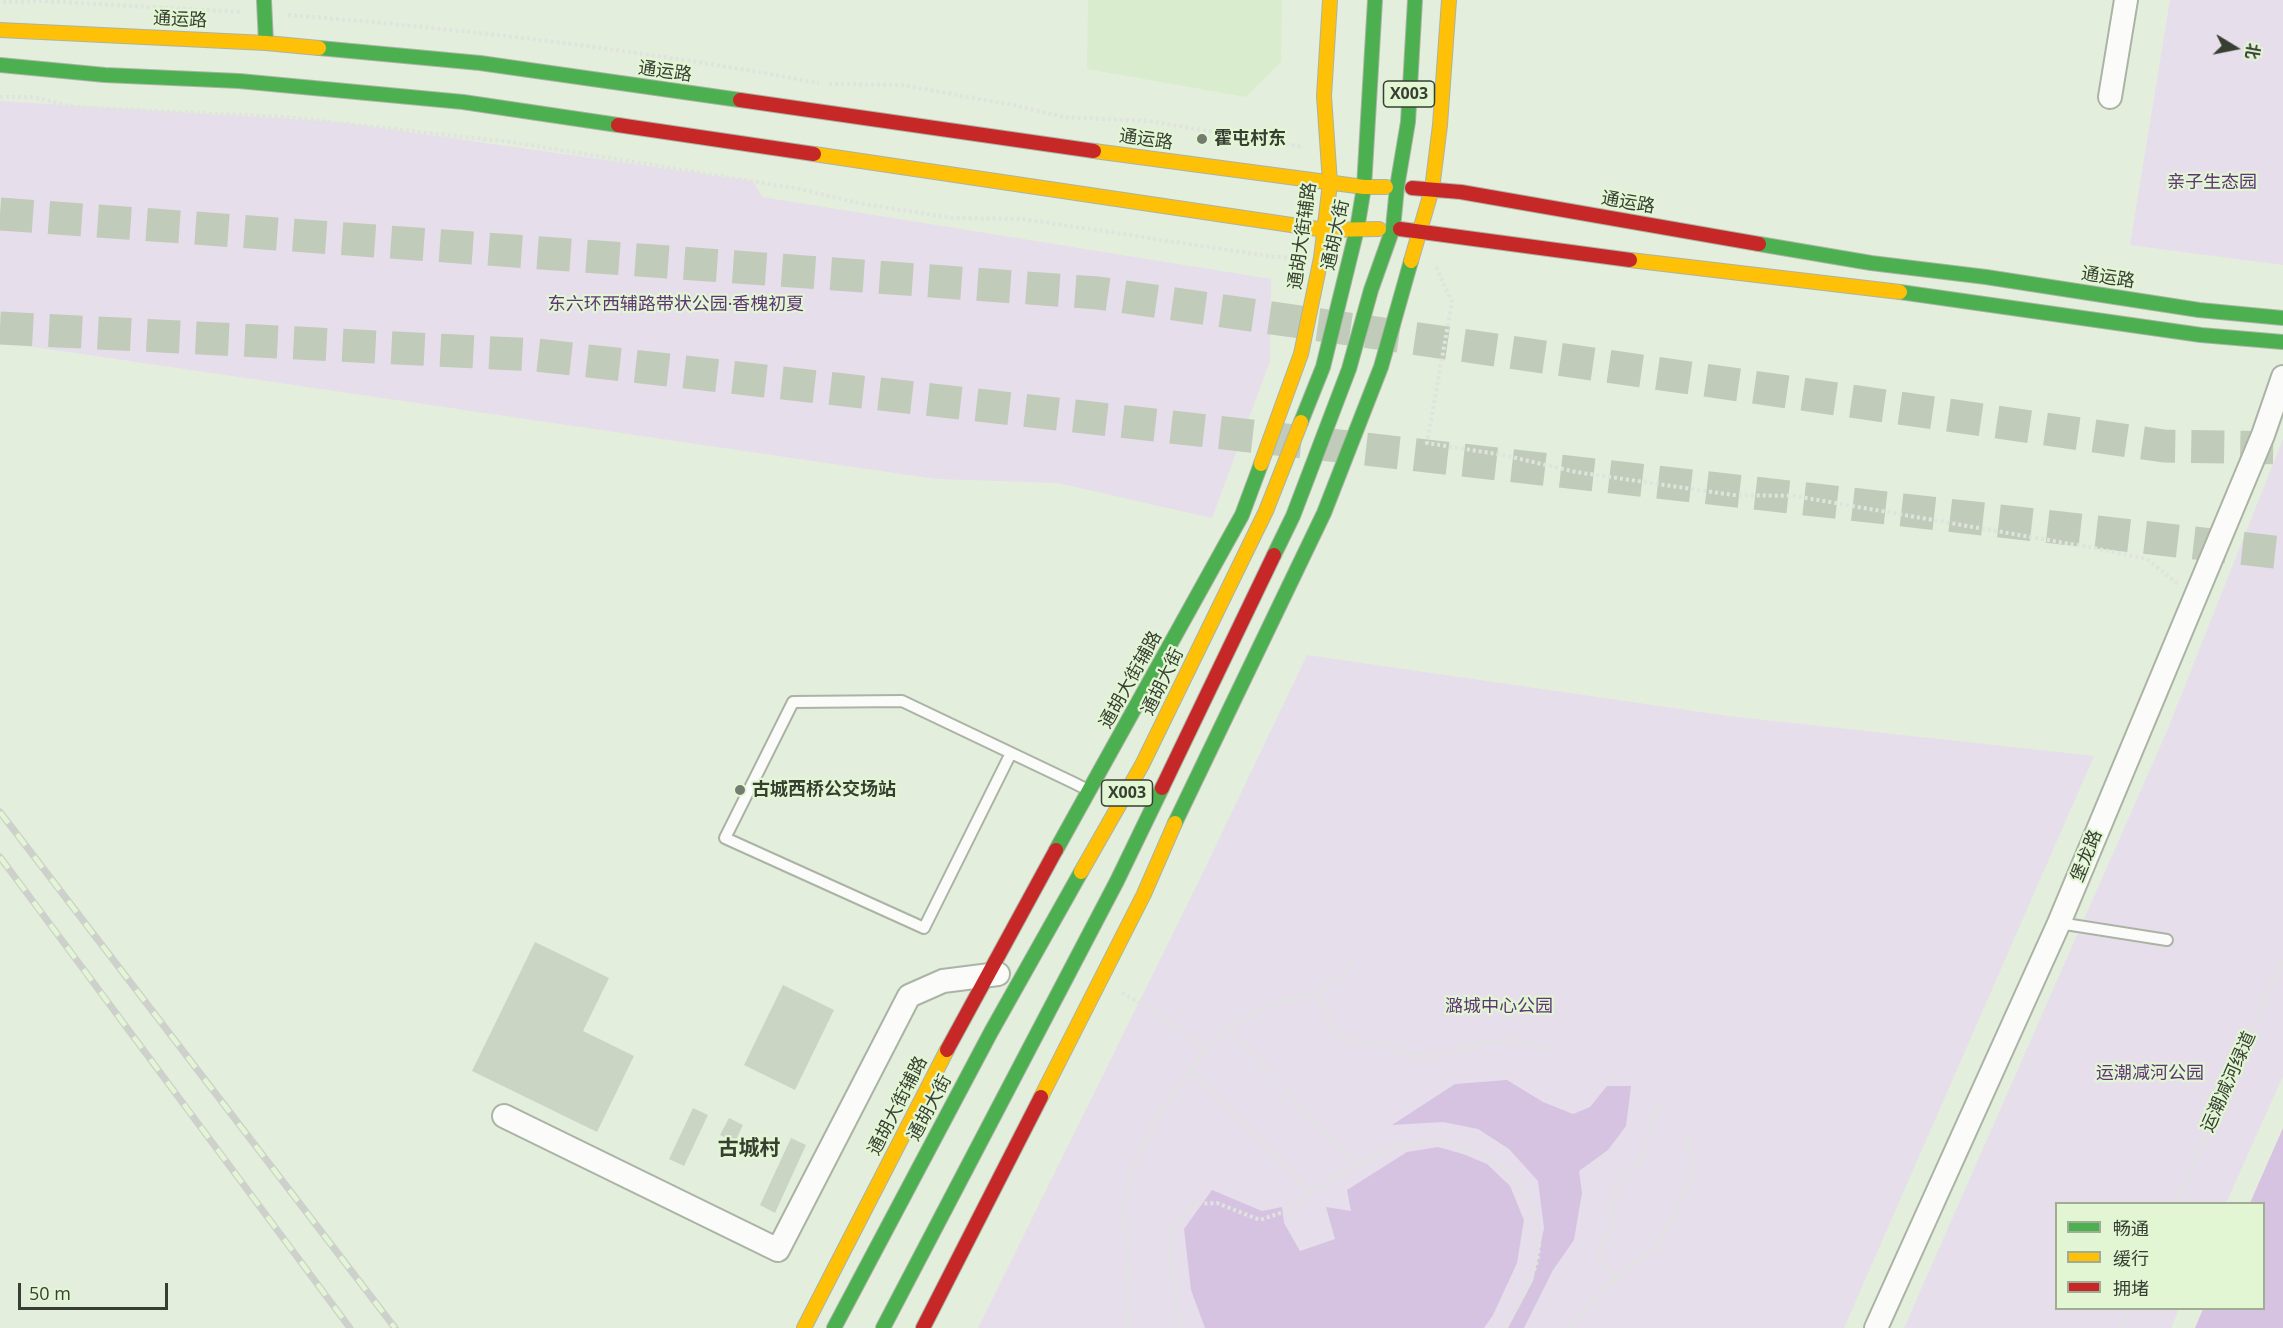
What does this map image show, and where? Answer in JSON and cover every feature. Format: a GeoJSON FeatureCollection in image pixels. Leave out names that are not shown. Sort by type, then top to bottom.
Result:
{"type":"FeatureCollection","features":[{"type":"Feature","properties":{"kind":"main road"},"geometry":{"type":"LineString","coordinates":[[264,0],[266,43]]}},
{"type":"Feature","properties":{"kind":"main road","name":"通胡大街辅路"},"geometry":{"type":"LineString","coordinates":[[923,1328],[1144,894],[1131,813],[1301,354],[1321,258],[1330,183],[1324,96],[1330,0]]}},
{"type":"Feature","properties":{"kind":"main road","name":"通胡大街"},"geometry":{"type":"LineString","coordinates":[[883,1328],[1117,881],[1142,765],[1266,511],[1323,367],[1357,229],[1364,187],[1375,0]]}},
{"type":"Feature","properties":{"kind":"main road","name":"通胡大街"},"geometry":{"type":"LineString","coordinates":[[834,1328],[991,1032],[1024,975],[1131,813],[1293,516],[1349,369],[1371,290],[1392,228],[1408,122],[1415,0]]}},
{"type":"Feature","properties":{"kind":"main road","name":"通胡大街辅路"},"geometry":{"type":"LineString","coordinates":[[804,1328],[988,974],[1131,813],[1324,513],[1381,367],[1432,189],[1440,125],[1449,0]]}},
{"type":"Feature","properties":{"kind":"main road","name":"通运路"},"geometry":{"type":"LineString","coordinates":[[0,30],[266,43],[480,63],[1330,183],[1461,192],[1871,263],[1986,277],[2199,310],[2283,318]]}},
{"type":"Feature","properties":{"kind":"main road"},"geometry":{"type":"LineString","coordinates":[[0,65],[105,75],[239,81],[463,102],[1324,230],[1392,228],[1420,230],[1640,261],[1868,287],[2201,335],[2283,342]]}},
{"type":"Feature","properties":{"kind":"street"},"geometry":{"type":"LineString","coordinates":[[2110,97],[2126,0]]}},
{"type":"Feature","properties":{"kind":"street","name":"堡龙路"},"geometry":{"type":"LineString","coordinates":[[1876,1328],[2059,923],[2263,435],[2283,377]]}},
{"type":"Feature","properties":{"kind":"street"},"geometry":{"type":"LineString","coordinates":[[504,1116],[778,1251],[909,996],[943,981],[988,974],[1024,975]]}},
{"type":"Feature","properties":{"kind":"lane"},"geometry":{"type":"LineString","coordinates":[[1011,753],[924,928],[725,838],[793,702],[902,701],[1011,753],[1131,813]]}},
{"type":"Feature","properties":{"kind":"lane"},"geometry":{"type":"LineString","coordinates":[[2059,923],[2167,940]]}},
{"type":"Feature","properties":{"kind":"path"},"geometry":{"type":"LineString","coordinates":[[0,98],[32,97],[74,107],[284,117],[511,142],[800,189],[858,203],[953,218],[1023,219],[1275,257],[1321,258]]}},
{"type":"Feature","properties":{"kind":"path"},"geometry":{"type":"LineString","coordinates":[[1434,261],[1452,302],[1427,443],[1503,455],[1576,472],[1733,495],[1795,496],[2048,539],[2146,560],[2180,586],[2198,587]]}},
{"type":"Feature","properties":{"kind":"path"},"geometry":{"type":"LineString","coordinates":[[1128,1328],[1131,1303],[1124,1205],[1132,1172],[1149,1135],[1205,1050],[1227,1027],[1272,1005],[1317,993],[1337,980],[1355,958]]}},
{"type":"Feature","properties":{"kind":"path","name":"运潮减河绿道"},"geometry":{"type":"LineString","coordinates":[[2176,1202],[2283,960]]}},
{"type":"Feature","properties":{"kind":"path"},"geometry":{"type":"LineString","coordinates":[[1100,981],[1159,1012],[1205,1050]]}},
{"type":"Feature","properties":{"kind":"path"},"geometry":{"type":"LineString","coordinates":[[1317,993],[1336,1031],[1349,1040],[1383,1045],[1411,1055],[1443,1057],[1483,1042],[1519,1039],[1546,1048]]}},
{"type":"Feature","properties":{"kind":"path"},"geometry":{"type":"LineString","coordinates":[[1227,1027],[1356,1166]]}},
{"type":"Feature","properties":{"kind":"path"},"geometry":{"type":"LineString","coordinates":[[1191,1070],[1310,1191]]}},
{"type":"Feature","properties":{"kind":"path"},"geometry":{"type":"LineString","coordinates":[[1615,1279],[1597,1255],[1611,1226],[1612,1199],[1622,1181],[1637,1167],[1650,1135],[1655,1108],[1670,1100]]}},
{"type":"Feature","properties":{"kind":"path"},"geometry":{"type":"LineString","coordinates":[[1570,1328],[1598,1293],[1657,1245],[1677,1212],[1693,1172],[1687,1133]]}},
{"type":"Feature","properties":{"kind":"path"},"geometry":{"type":"LineString","coordinates":[[1180,1328],[1170,1260],[1172,1230],[1192,1203],[1217,1203],[1260,1220],[1295,1208],[1310,1191],[1395,1146],[1426,1142],[1455,1144],[1489,1157],[1512,1175],[1533,1207],[1540,1240],[1533,1277],[1505,1328]]}},
{"type":"Feature","properties":{"kind":"path"},"geometry":{"type":"LineString","coordinates":[[2121,1328],[2128,1310]]}},
{"type":"Feature","properties":{"kind":"shaded area"},"geometry":{"type":"Polygon","coordinates":[[[1088,0],[1282,0],[1281,62],[1246,97],[1087,69],[1088,0]]]}},
{"type":"Feature","properties":{"kind":"shaded area"},"geometry":{"type":"Polygon","coordinates":[[[1507,1080],[1543,1102],[1573,1114],[1590,1107],[1607,1086],[1631,1086],[1626,1126],[1608,1150],[1579,1171],[1582,1193],[1574,1240],[1553,1270],[1524,1328],[1508,1328],[1533,1281],[1544,1228],[1538,1181],[1509,1149],[1478,1129],[1443,1122],[1392,1125],[1455,1084],[1507,1080]]]}},
{"type":"Feature","properties":{"kind":"shaded area"},"geometry":{"type":"Polygon","coordinates":[[[2283,1128],[2283,1328],[2195,1328],[2203,1310],[2265,1310],[2265,1202],[2250,1202],[2283,1128]]]}},
{"type":"Feature","properties":{"kind":"shaded area"},"geometry":{"type":"Polygon","coordinates":[[[1438,1147],[1487,1164],[1510,1186],[1524,1220],[1517,1263],[1493,1315],[1484,1328],[1205,1328],[1191,1290],[1184,1229],[1212,1190],[1262,1211],[1282,1207],[1284,1223],[1300,1251],[1335,1239],[1326,1207],[1351,1211],[1347,1190],[1407,1152],[1438,1147]]]}},
{"type":"Feature","properties":{"kind":"green space","name":"亲子生态园"},"geometry":{"type":"Polygon","coordinates":[[[2170,0],[2283,0],[2283,265],[2130,245],[2170,0]]]}},
{"type":"Feature","properties":{"kind":"green space","name":"东六环西辅路带状公园·香槐初夏"},"geometry":{"type":"Polygon","coordinates":[[[0,101],[338,122],[753,181],[762,197],[1271,279],[1270,361],[1212,518],[1058,483],[936,479],[0,342],[0,101]]]}},
{"type":"Feature","properties":{"kind":"green space","name":"运潮减河公园"},"geometry":{"type":"Polygon","coordinates":[[[2283,439],[2283,1076],[2226,1202],[2055,1202],[2055,1310],[2179,1310],[2171,1328],[1904,1328],[2167,731],[2283,439]]]}},
{"type":"Feature","properties":{"kind":"green space","name":"潞城中心公园"},"geometry":{"type":"Polygon","coordinates":[[[1307,655],[1728,716],[2094,756],[1844,1328],[978,1328],[1197,885],[1307,655]]]}},
{"type":"Feature","properties":{"kind":"building"},"geometry":{"type":"Polygon","coordinates":[[[535,942],[609,978],[583,1031],[634,1056],[597,1132],[472,1071],[535,942]]]}},
{"type":"Feature","properties":{"kind":"building"},"geometry":{"type":"Polygon","coordinates":[[[783,985],[834,1010],[795,1090],[744,1065],[783,985]]]}},
{"type":"Feature","properties":{"kind":"building"},"geometry":{"type":"Polygon","coordinates":[[[693,1108],[708,1115],[684,1166],[669,1159],[693,1108]]]}},
{"type":"Feature","properties":{"kind":"building"},"geometry":{"type":"Polygon","coordinates":[[[729,1118],[743,1125],[735,1142],[720,1135],[729,1118]]]}},
{"type":"Feature","properties":{"kind":"building"},"geometry":{"type":"Polygon","coordinates":[[[791,1138],[806,1145],[775,1213],[760,1205],[791,1138]]]}},
{"type":"Feature","properties":{"kind":"tunnel"},"geometry":{"type":"LineString","coordinates":[[0,214],[1098,293],[2164,446],[2283,448]]}},
{"type":"Feature","properties":{"kind":"tunnel"},"geometry":{"type":"LineString","coordinates":[[0,328],[536,355],[2283,553]]}},
{"type":"Feature","properties":{"kind":"railway"},"geometry":{"type":"LineString","coordinates":[[0,812],[395,1328]]}},
{"type":"Feature","properties":{"kind":"railway"},"geometry":{"type":"LineString","coordinates":[[0,857],[350,1328]]}},
{"type":"Feature","properties":{"kind":"traffic: fast"},"geometry":{"type":"LineString","coordinates":[[264,0],[266,43]]}},
{"type":"Feature","properties":{"kind":"traffic: fast"},"geometry":{"type":"LineString","coordinates":[[1301,422],[1323,367],[1357,229],[1364,187],[1375,0]]}},
{"type":"Feature","properties":{"kind":"traffic: fast"},"geometry":{"type":"LineString","coordinates":[[1274,555],[1293,516],[1349,369],[1371,290],[1393,228],[1408,122],[1415,0]]}},
{"type":"Feature","properties":{"kind":"traffic: fast"},"geometry":{"type":"LineString","coordinates":[[319,48],[480,63],[740,100]]}},
{"type":"Feature","properties":{"kind":"traffic: fast"},"geometry":{"type":"LineString","coordinates":[[0,65],[105,75],[239,81],[463,102],[618,125]]}},
{"type":"Feature","properties":{"kind":"traffic: fast"},"geometry":{"type":"LineString","coordinates":[[1759,244],[1871,263],[1986,277],[2199,310],[2283,318]]}},
{"type":"Feature","properties":{"kind":"traffic: fast"},"geometry":{"type":"LineString","coordinates":[[1175,823],[1324,513],[1381,367],[1411,261]]}},
{"type":"Feature","properties":{"kind":"traffic: fast"},"geometry":{"type":"LineString","coordinates":[[1900,292],[2201,335],[2283,342]]}},
{"type":"Feature","properties":{"kind":"traffic: fast"},"geometry":{"type":"LineString","coordinates":[[1056,850],[1242,515],[1261,464]]}},
{"type":"Feature","properties":{"kind":"traffic: fast"},"geometry":{"type":"LineString","coordinates":[[883,1328],[1117,881],[1162,788]]}},
{"type":"Feature","properties":{"kind":"traffic: fast"},"geometry":{"type":"LineString","coordinates":[[834,1328],[991,1032],[1081,872]]}},
{"type":"Feature","properties":{"kind":"traffic: slow"},"geometry":{"type":"LineString","coordinates":[[1261,464],[1301,354],[1321,258],[1330,183],[1324,96],[1330,0]]}},
{"type":"Feature","properties":{"kind":"traffic: slow"},"geometry":{"type":"LineString","coordinates":[[1411,261],[1432,189],[1440,125],[1449,0]]}},
{"type":"Feature","properties":{"kind":"traffic: slow"},"geometry":{"type":"LineString","coordinates":[[0,30],[266,43],[319,48]]}},
{"type":"Feature","properties":{"kind":"traffic: slow"},"geometry":{"type":"LineString","coordinates":[[1094,151],[1364,187],[1386,187]]}},
{"type":"Feature","properties":{"kind":"traffic: slow"},"geometry":{"type":"LineString","coordinates":[[814,154],[1325,230],[1379,229]]}},
{"type":"Feature","properties":{"kind":"traffic: slow"},"geometry":{"type":"LineString","coordinates":[[1630,260],[1900,292]]}},
{"type":"Feature","properties":{"kind":"traffic: slow"},"geometry":{"type":"LineString","coordinates":[[1081,872],[1142,765],[1266,511],[1301,422]]}},
{"type":"Feature","properties":{"kind":"traffic: slow"},"geometry":{"type":"LineString","coordinates":[[1041,1097],[1144,894],[1175,823]]}},
{"type":"Feature","properties":{"kind":"traffic: slow"},"geometry":{"type":"LineString","coordinates":[[804,1328],[947,1050]]}},
{"type":"Feature","properties":{"kind":"traffic: jam"},"geometry":{"type":"LineString","coordinates":[[740,100],[1094,151]]}},
{"type":"Feature","properties":{"kind":"traffic: jam"},"geometry":{"type":"LineString","coordinates":[[618,125],[814,154]]}},
{"type":"Feature","properties":{"kind":"traffic: jam"},"geometry":{"type":"LineString","coordinates":[[1412,188],[1461,192],[1759,244]]}},
{"type":"Feature","properties":{"kind":"traffic: jam"},"geometry":{"type":"LineString","coordinates":[[1400,229],[1630,260]]}},
{"type":"Feature","properties":{"kind":"traffic: jam"},"geometry":{"type":"LineString","coordinates":[[1162,788],[1274,555]]}},
{"type":"Feature","properties":{"kind":"traffic: jam"},"geometry":{"type":"LineString","coordinates":[[947,1050],[1056,850]]}},
{"type":"Feature","properties":{"kind":"traffic: jam"},"geometry":{"type":"LineString","coordinates":[[923,1328],[1041,1097]]}},
{"type":"Feature","properties":{"kind":"place","name":"霍屯村东"},"geometry":{"type":"Point","coordinates":[1202,139]}},
{"type":"Feature","properties":{"kind":"place","name":"古城西桥公交场站"},"geometry":{"type":"Point","coordinates":[740,790]}},
{"type":"Feature","properties":{"kind":"district","name":"古城村"},"geometry":{"type":"Point","coordinates":[749,1149]}}]}
